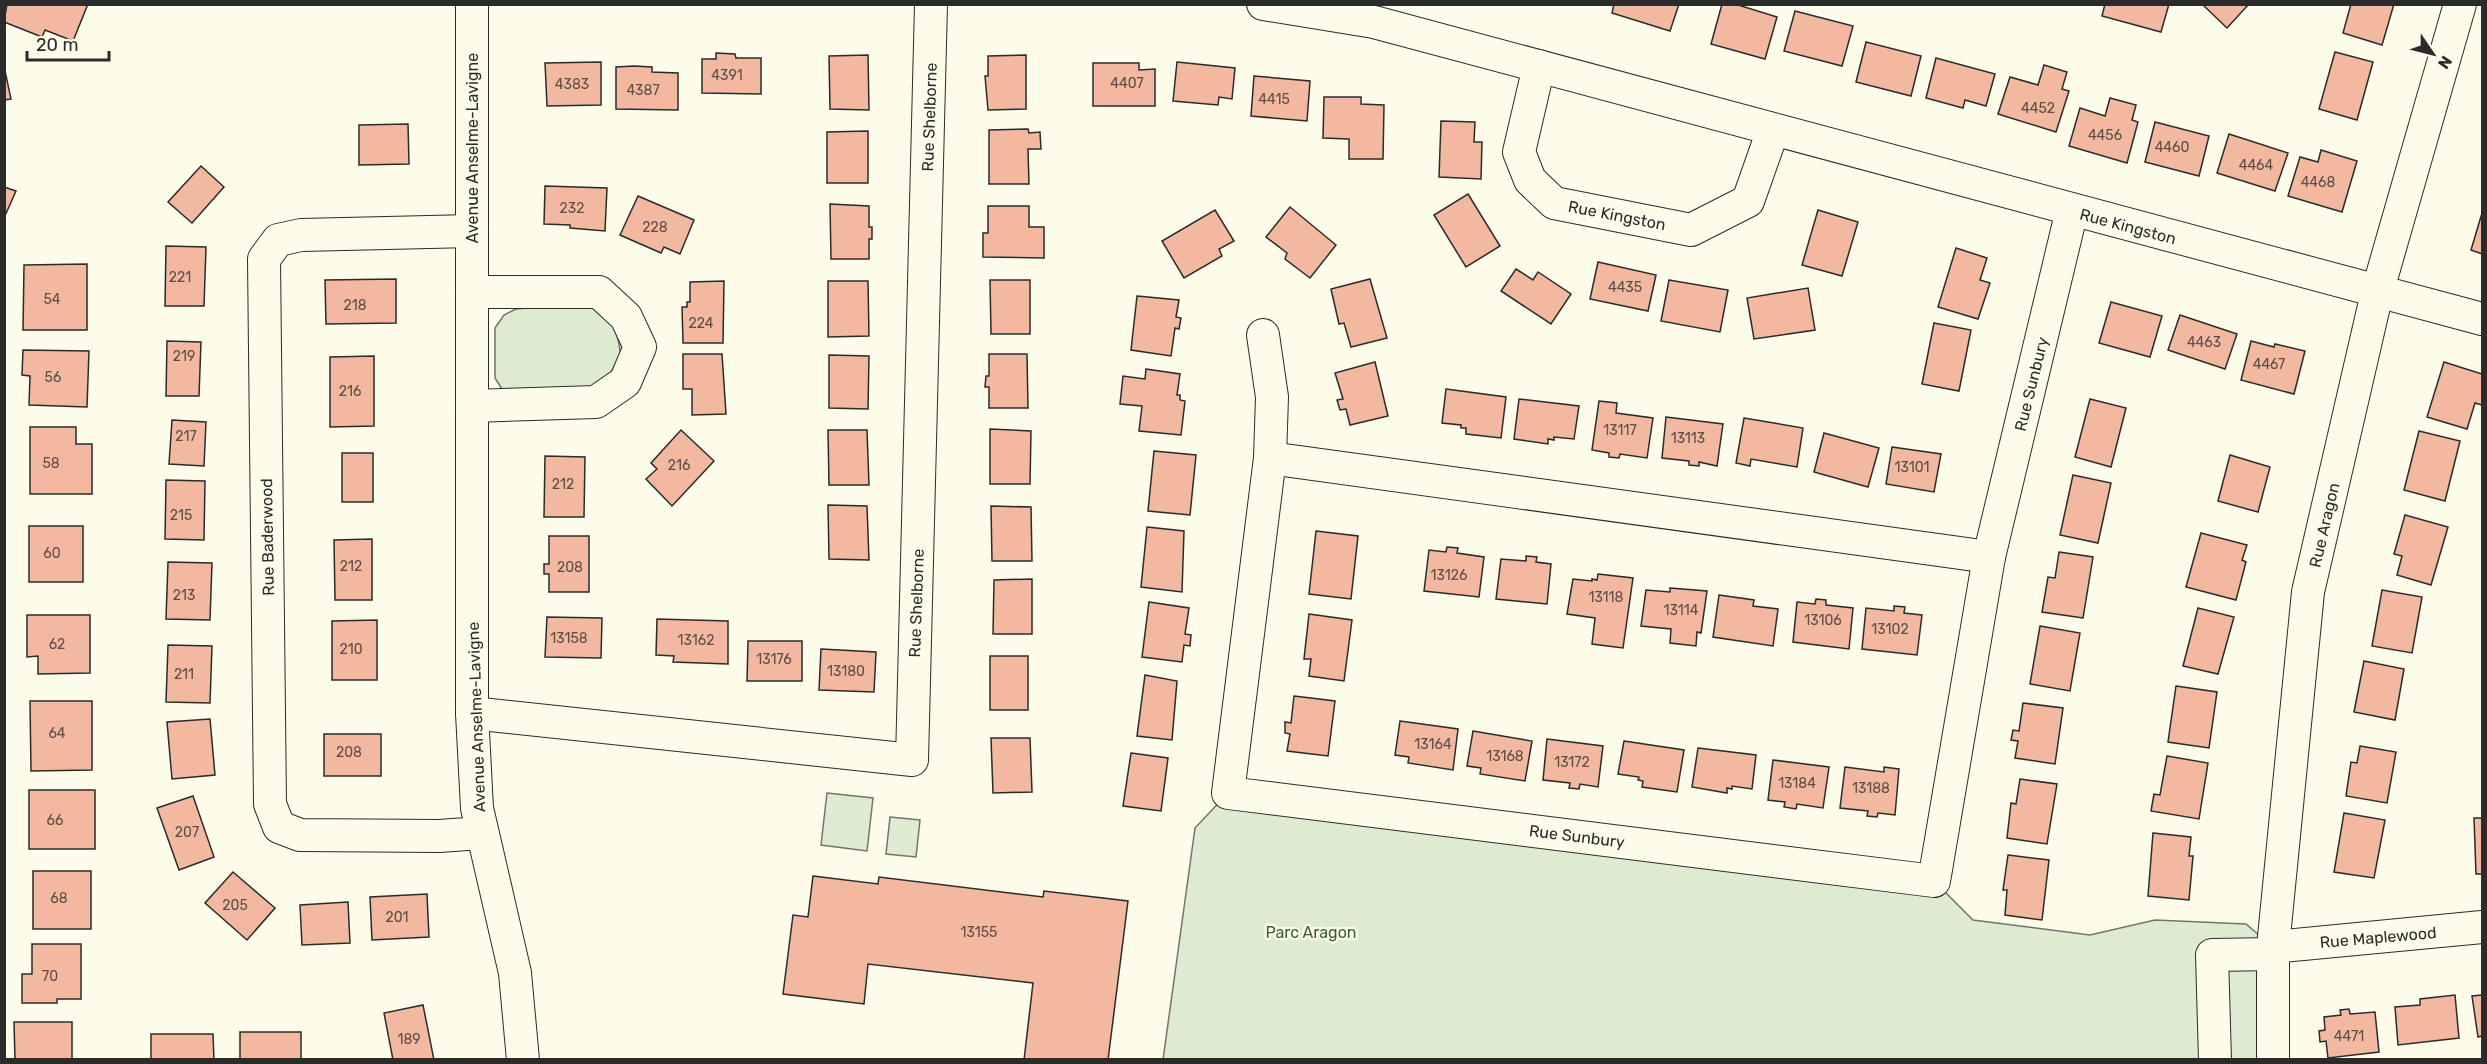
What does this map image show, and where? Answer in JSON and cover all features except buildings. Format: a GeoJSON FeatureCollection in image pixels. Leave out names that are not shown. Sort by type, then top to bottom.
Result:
{"type":"FeatureCollection","features":[{"type":"Feature","properties":{"kind":"street","name":"Avenue Anselme-Lavigne"},"geometry":{"type":"LineString","coordinates":[[472,4],[472,712],[481,833],[514,973],[523,1059]]}},
{"type":"Feature","properties":{"kind":"street","name":"Rue Shelborne"},"geometry":{"type":"LineString","coordinates":[[472,712],[912,760],[931,4]]}},
{"type":"Feature","properties":{"kind":"street","name":"Rue Kingston"},"geometry":{"type":"LineString","coordinates":[[1263,4],[1376,13],[1539,66],[2482,320]]}},
{"type":"Feature","properties":{"kind":"street","name":"Rue Aragon"},"geometry":{"type":"LineString","coordinates":[[2273,1059],[2273,950],[2308,592],[2377,293],[2460,4]]}},
{"type":"Feature","properties":{"kind":"street","name":"Rue Kingston"},"geometry":{"type":"LineString","coordinates":[[1539,66],[1519,152],[1530,180],[1554,203],[1691,230],[1748,201],[1773,130]]}},
{"type":"Feature","properties":{"kind":"street","name":"Rue Sunbury"},"geometry":{"type":"LineString","coordinates":[[1263,335],[1272,397],[1270,458],[1228,793],[1934,881],[1989,557],[2072,210]]}},
{"type":"Feature","properties":{"kind":"street","name":"Rue Baderwood"},"geometry":{"type":"LineString","coordinates":[[472,231],[301,235],[278,240],[264,259],[270,804],[279,826],[300,835],[439,836],[481,833]]}},
{"type":"Feature","properties":{"kind":"street"},"geometry":{"type":"LineString","coordinates":[[472,292],[599,292],[626,317],[640,347],[625,382],[596,402],[472,406]]}},
{"type":"Feature","properties":{"kind":"street"},"geometry":{"type":"LineString","coordinates":[[1270,458],[1989,557]]}},
{"type":"Feature","properties":{"kind":"street","name":"Rue Maplewood"},"geometry":{"type":"LineString","coordinates":[[2215,1059],[2212,956],[2482,927]]}},
{"type":"Feature","properties":{"kind":"green space"},"geometry":{"type":"Polygon","coordinates":[[[587,303],[609,320],[616,331],[621,358],[608,376],[590,389],[502,389],[495,378],[495,328],[504,315],[516,309],[587,303]]]}},
{"type":"Feature","properties":{"kind":"green space"},"geometry":{"type":"Polygon","coordinates":[[[827,793],[873,798],[867,851],[821,845],[827,793]]]}},
{"type":"Feature","properties":{"kind":"green space","name":"Parc Aragon"},"geometry":{"type":"Polygon","coordinates":[[[1228,793],[1934,881],[1973,920],[2090,935],[2155,920],[2246,924],[2273,947],[2273,1059],[1163,1060],[1195,828],[1228,793]]]}},
{"type":"Feature","properties":{"kind":"green space"},"geometry":{"type":"Polygon","coordinates":[[[890,817],[920,820],[916,857],[886,854],[890,817]]]}}]}
